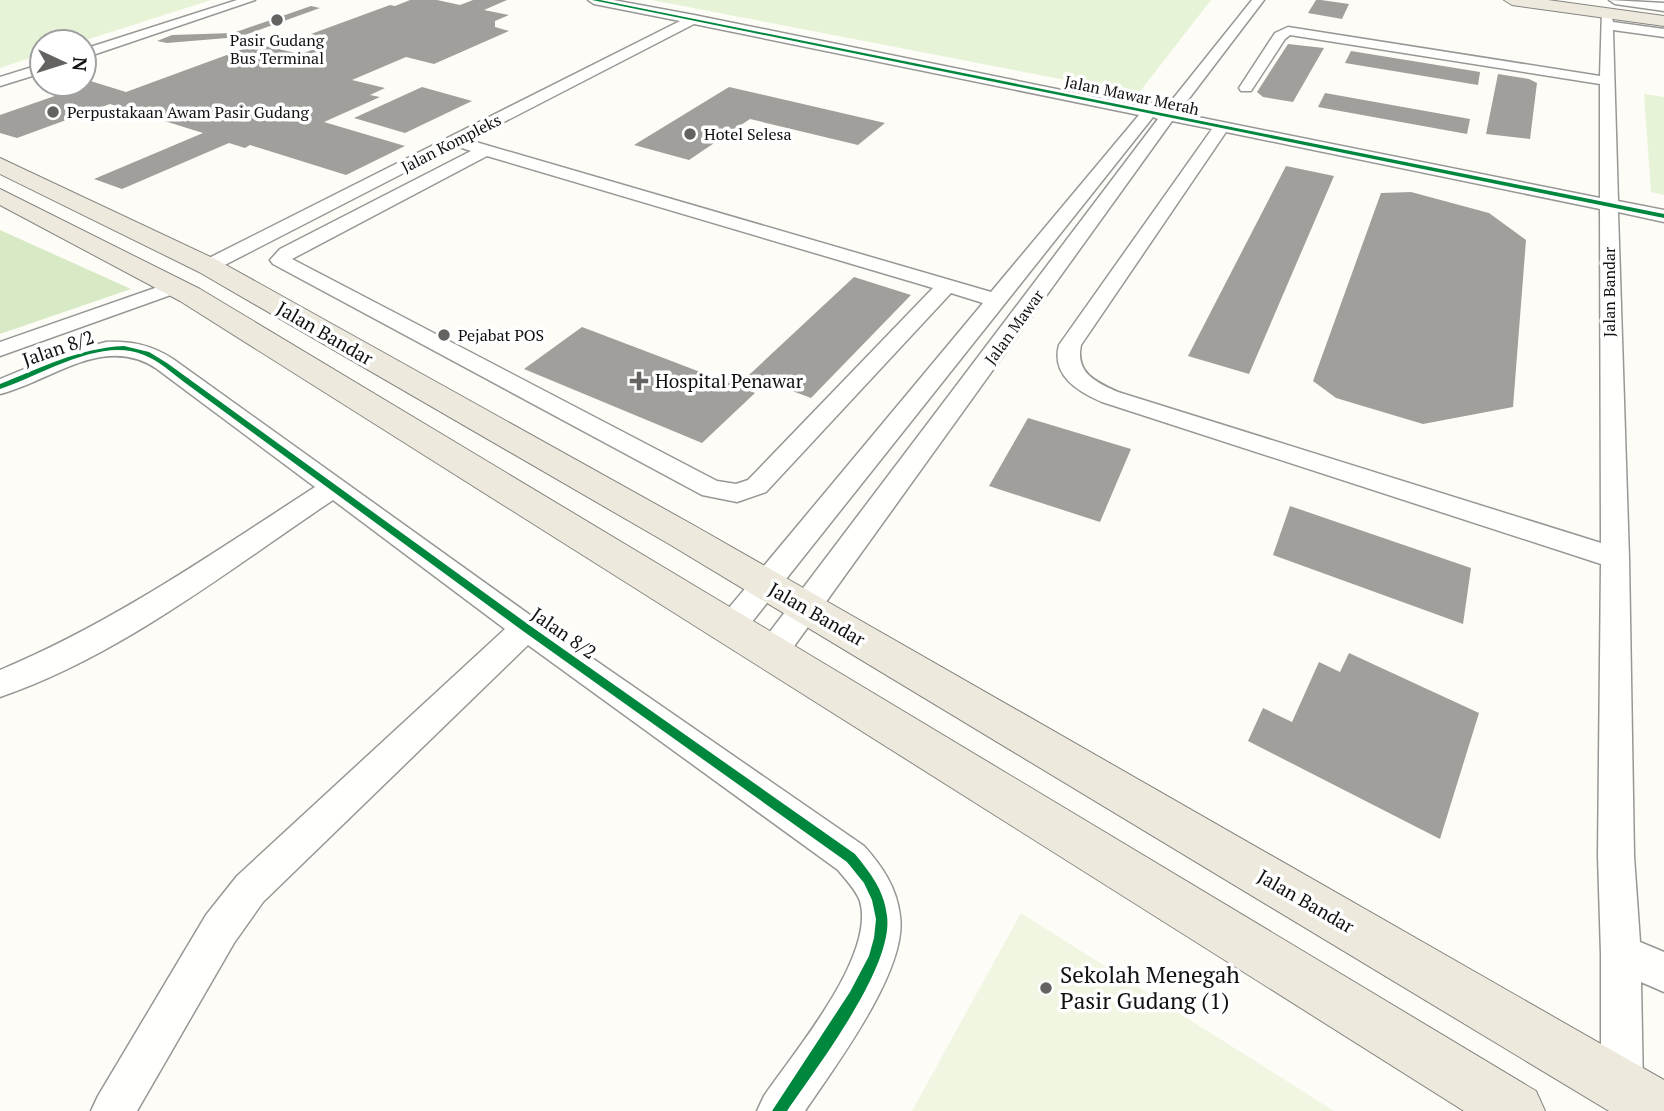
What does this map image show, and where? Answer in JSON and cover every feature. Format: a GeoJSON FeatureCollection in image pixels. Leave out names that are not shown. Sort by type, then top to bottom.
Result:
{"type":"FeatureCollection","features":[{"type":"Feature","properties":{"kind":"main road"},"geometry":{"type":"LineString","coordinates":[[1512,0],[1664,21]]}},
{"type":"Feature","properties":{"kind":"main road"},"geometry":{"type":"LineString","coordinates":[[1552,0],[1664,15]]}},
{"type":"Feature","properties":{"kind":"main road","name":"Jalan Bandar"},"geometry":{"type":"LineString","coordinates":[[0,165],[208,266],[766,584],[1663,1111]]}},
{"type":"Feature","properties":{"kind":"main road","name":"Jalan Bandar"},"geometry":{"type":"LineString","coordinates":[[0,196],[175,287],[1516,1111]]}},
{"type":"Feature","properties":{"kind":"street"},"geometry":{"type":"LineString","coordinates":[[98,40],[224,0]]}},
{"type":"Feature","properties":{"kind":"street"},"geometry":{"type":"LineString","coordinates":[[98,49],[249,0]]}},
{"type":"Feature","properties":{"kind":"street","name":"Jalan Mawar Merah"},"geometry":{"type":"LineString","coordinates":[[594,0],[1162,107],[1221,128],[1609,198],[1664,202]]}},
{"type":"Feature","properties":{"kind":"street","name":"Jalan Mawar Merah"},"geometry":{"type":"LineString","coordinates":[[632,0],[1609,198],[1664,216]]}},
{"type":"Feature","properties":{"kind":"street","name":"Jalan Mawar"},"geometry":{"type":"LineString","coordinates":[[750,642],[766,584],[996,300],[1258,0]]}},
{"type":"Feature","properties":{"kind":"street"},"geometry":{"type":"LineString","coordinates":[[1609,13],[1664,7]]}},
{"type":"Feature","properties":{"kind":"street"},"geometry":{"type":"LineString","coordinates":[[1609,13],[1664,33]]}},
{"type":"Feature","properties":{"kind":"street","name":"Jalan Bandar"},"geometry":{"type":"LineString","coordinates":[[1609,13],[1606,81],[1615,558],[1616,856],[1621,954],[1622,1087]]}},
{"type":"Feature","properties":{"kind":"street","name":"Jalan Kompleks"},"geometry":{"type":"LineString","coordinates":[[208,266],[694,19]]}},
{"type":"Feature","properties":{"kind":"street"},"geometry":{"type":"LineString","coordinates":[[1246,88],[1285,31],[1606,81]]}},
{"type":"Feature","properties":{"kind":"street"},"geometry":{"type":"LineString","coordinates":[[0,71],[28,62]]}},
{"type":"Feature","properties":{"kind":"street"},"geometry":{"type":"LineString","coordinates":[[0,82],[28,73]]}},
{"type":"Feature","properties":{"kind":"street","name":"Jalan Mawar"},"geometry":{"type":"LineString","coordinates":[[750,642],[806,608],[1162,107]]}},
{"type":"Feature","properties":{"kind":"street"},"geometry":{"type":"LineString","coordinates":[[1221,128],[1070,345],[1067,353],[1072,373],[1094,390],[1110,397],[1615,558]]}},
{"type":"Feature","properties":{"kind":"street"},"geometry":{"type":"LineString","coordinates":[[455,141],[996,300]]}},
{"type":"Feature","properties":{"kind":"street"},"geometry":{"type":"LineString","coordinates":[[486,150],[288,253],[280,260],[711,489],[737,493],[757,486],[946,286]]}},
{"type":"Feature","properties":{"kind":"street"},"geometry":{"type":"LineString","coordinates":[[0,349],[175,287]]}},
{"type":"Feature","properties":{"kind":"street","name":"Jalan 8/2"},"geometry":{"type":"LineString","coordinates":[[0,387],[90,352],[119,348],[143,352],[187,380],[526,628],[845,853],[858,865],[880,901],[881,922],[876,961],[832,1034],[779,1111]]}},
{"type":"Feature","properties":{"kind":"street"},"geometry":{"type":"LineString","coordinates":[[0,684],[48,666],[116,628],[333,487]]}},
{"type":"Feature","properties":{"kind":"street"},"geometry":{"type":"LineString","coordinates":[[113,1111],[220,929],[250,889],[526,628]]}},
{"type":"Feature","properties":{"kind":"street"},"geometry":{"type":"LineString","coordinates":[[1621,954],[1664,972]]}},
{"type":"Feature","properties":{"kind":"green space"},"geometry":{"type":"Polygon","coordinates":[[[0,0],[211,0],[98,36],[98,28],[28,28],[28,59],[0,68],[0,0]]]}},
{"type":"Feature","properties":{"kind":"green space"},"geometry":{"type":"Polygon","coordinates":[[[652,0],[1211,0],[1138,94],[652,0]]]}},
{"type":"Feature","properties":{"kind":"green space"},"geometry":{"type":"Polygon","coordinates":[[[1644,94],[1664,97],[1664,195],[1651,192],[1644,94]]]}},
{"type":"Feature","properties":{"kind":"green space"},"geometry":{"type":"Polygon","coordinates":[[[0,230],[131,289],[0,334],[0,230]]]}},
{"type":"Feature","properties":{"kind":"green space","name":"Sekolah Menegah Pasir Gudang (1)"},"geometry":{"type":"Polygon","coordinates":[[[1021,913],[1334,1111],[912,1111],[1021,913]]]}},
{"type":"Feature","properties":{"kind":"building"},"geometry":{"type":"Polygon","coordinates":[[[410,0],[437,0],[460,5],[473,0],[507,0],[484,10],[509,15],[495,21],[495,27],[509,31],[434,64],[406,57],[352,80],[385,88],[370,95],[380,97],[324,122],[405,146],[346,175],[250,145],[245,148],[229,143],[122,189],[94,179],[203,133],[110,104],[17,138],[0,133],[0,115],[49,98],[98,98],[98,83],[126,92],[257,44],[300,54],[318,48],[296,42],[315,35],[311,34],[390,5],[395,6],[410,0]]]}},
{"type":"Feature","properties":{"kind":"building"},"geometry":{"type":"Polygon","coordinates":[[[1316,0],[1349,4],[1342,19],[1308,13],[1316,0]]]}},
{"type":"Feature","properties":{"kind":"building","name":"Pasir Gudang Bus Terminal"},"geometry":{"type":"Polygon","coordinates":[[[311,6],[320,8],[239,37],[167,43],[157,41],[172,35],[233,33],[311,6]]]}},
{"type":"Feature","properties":{"kind":"building"},"geometry":{"type":"Polygon","coordinates":[[[1288,44],[1324,48],[1293,102],[1263,97],[1257,92],[1288,44]]]}},
{"type":"Feature","properties":{"kind":"building"},"geometry":{"type":"Polygon","coordinates":[[[1351,51],[1480,72],[1478,85],[1345,63],[1351,51]]]}},
{"type":"Feature","properties":{"kind":"building"},"geometry":{"type":"Polygon","coordinates":[[[1498,74],[1537,83],[1530,139],[1486,134],[1498,74]]]}},
{"type":"Feature","properties":{"kind":"building"},"geometry":{"type":"Polygon","coordinates":[[[422,87],[472,101],[405,133],[354,118],[422,87]]]}},
{"type":"Feature","properties":{"kind":"building","name":"Hotel Selesa"},"geometry":{"type":"Polygon","coordinates":[[[729,87],[885,123],[858,145],[750,119],[689,160],[634,145],[729,87]]]}},
{"type":"Feature","properties":{"kind":"building"},"geometry":{"type":"Polygon","coordinates":[[[1325,93],[1470,119],[1467,134],[1318,107],[1325,93]]]}},
{"type":"Feature","properties":{"kind":"building"},"geometry":{"type":"Polygon","coordinates":[[[1286,166],[1334,176],[1249,374],[1188,356],[1286,166]]]}},
{"type":"Feature","properties":{"kind":"building"},"geometry":{"type":"Polygon","coordinates":[[[1411,192],[1489,213],[1526,240],[1513,407],[1423,424],[1336,398],[1313,381],[1381,193],[1411,192]]]}},
{"type":"Feature","properties":{"kind":"building","name":"Hospital Penawar"},"geometry":{"type":"Polygon","coordinates":[[[854,277],[911,295],[811,398],[749,375],[854,277]]]}},
{"type":"Feature","properties":{"kind":"building","name":"Hospital Penawar"},"geometry":{"type":"Polygon","coordinates":[[[582,327],[755,393],[702,443],[524,369],[582,327]]]}},
{"type":"Feature","properties":{"kind":"building"},"geometry":{"type":"Polygon","coordinates":[[[1028,418],[1131,449],[1100,522],[989,486],[1028,418]]]}},
{"type":"Feature","properties":{"kind":"building"},"geometry":{"type":"Polygon","coordinates":[[[1290,506],[1471,568],[1463,624],[1273,555],[1290,506]]]}},
{"type":"Feature","properties":{"kind":"building"},"geometry":{"type":"Polygon","coordinates":[[[1349,653],[1479,713],[1440,839],[1248,741],[1263,708],[1292,722],[1319,662],[1340,672],[1349,653]]]}},
{"type":"Feature","properties":{"kind":"cycle path"},"geometry":{"type":"LineString","coordinates":[[594,0],[1664,216]]}},
{"type":"Feature","properties":{"kind":"cycle path"},"geometry":{"type":"LineString","coordinates":[[0,387],[69,358],[106,349],[124,348],[153,356],[526,628],[851,858],[868,879],[878,899],[882,919],[875,958],[827,1041],[779,1111]]}},
{"type":"Feature","properties":{"kind":"place","name":"Pasir Gudang Bus Terminal"},"geometry":{"type":"Point","coordinates":[277,20]}},
{"type":"Feature","properties":{"kind":"place","name":"Perpustakaan Awam Pasir Gudang"},"geometry":{"type":"Point","coordinates":[53,112]}},
{"type":"Feature","properties":{"kind":"place","name":"Hotel Selesa"},"geometry":{"type":"Point","coordinates":[690,134]}},
{"type":"Feature","properties":{"kind":"place","name":"Pejabat POS"},"geometry":{"type":"Point","coordinates":[444,335]}},
{"type":"Feature","properties":{"kind":"place","name":"Hospital Penawar"},"geometry":{"type":"Point","coordinates":[639,381]}},
{"type":"Feature","properties":{"kind":"place","name":"Sekolah Menegah Pasir Gudang (1)"},"geometry":{"type":"Point","coordinates":[1046,988]}}]}
